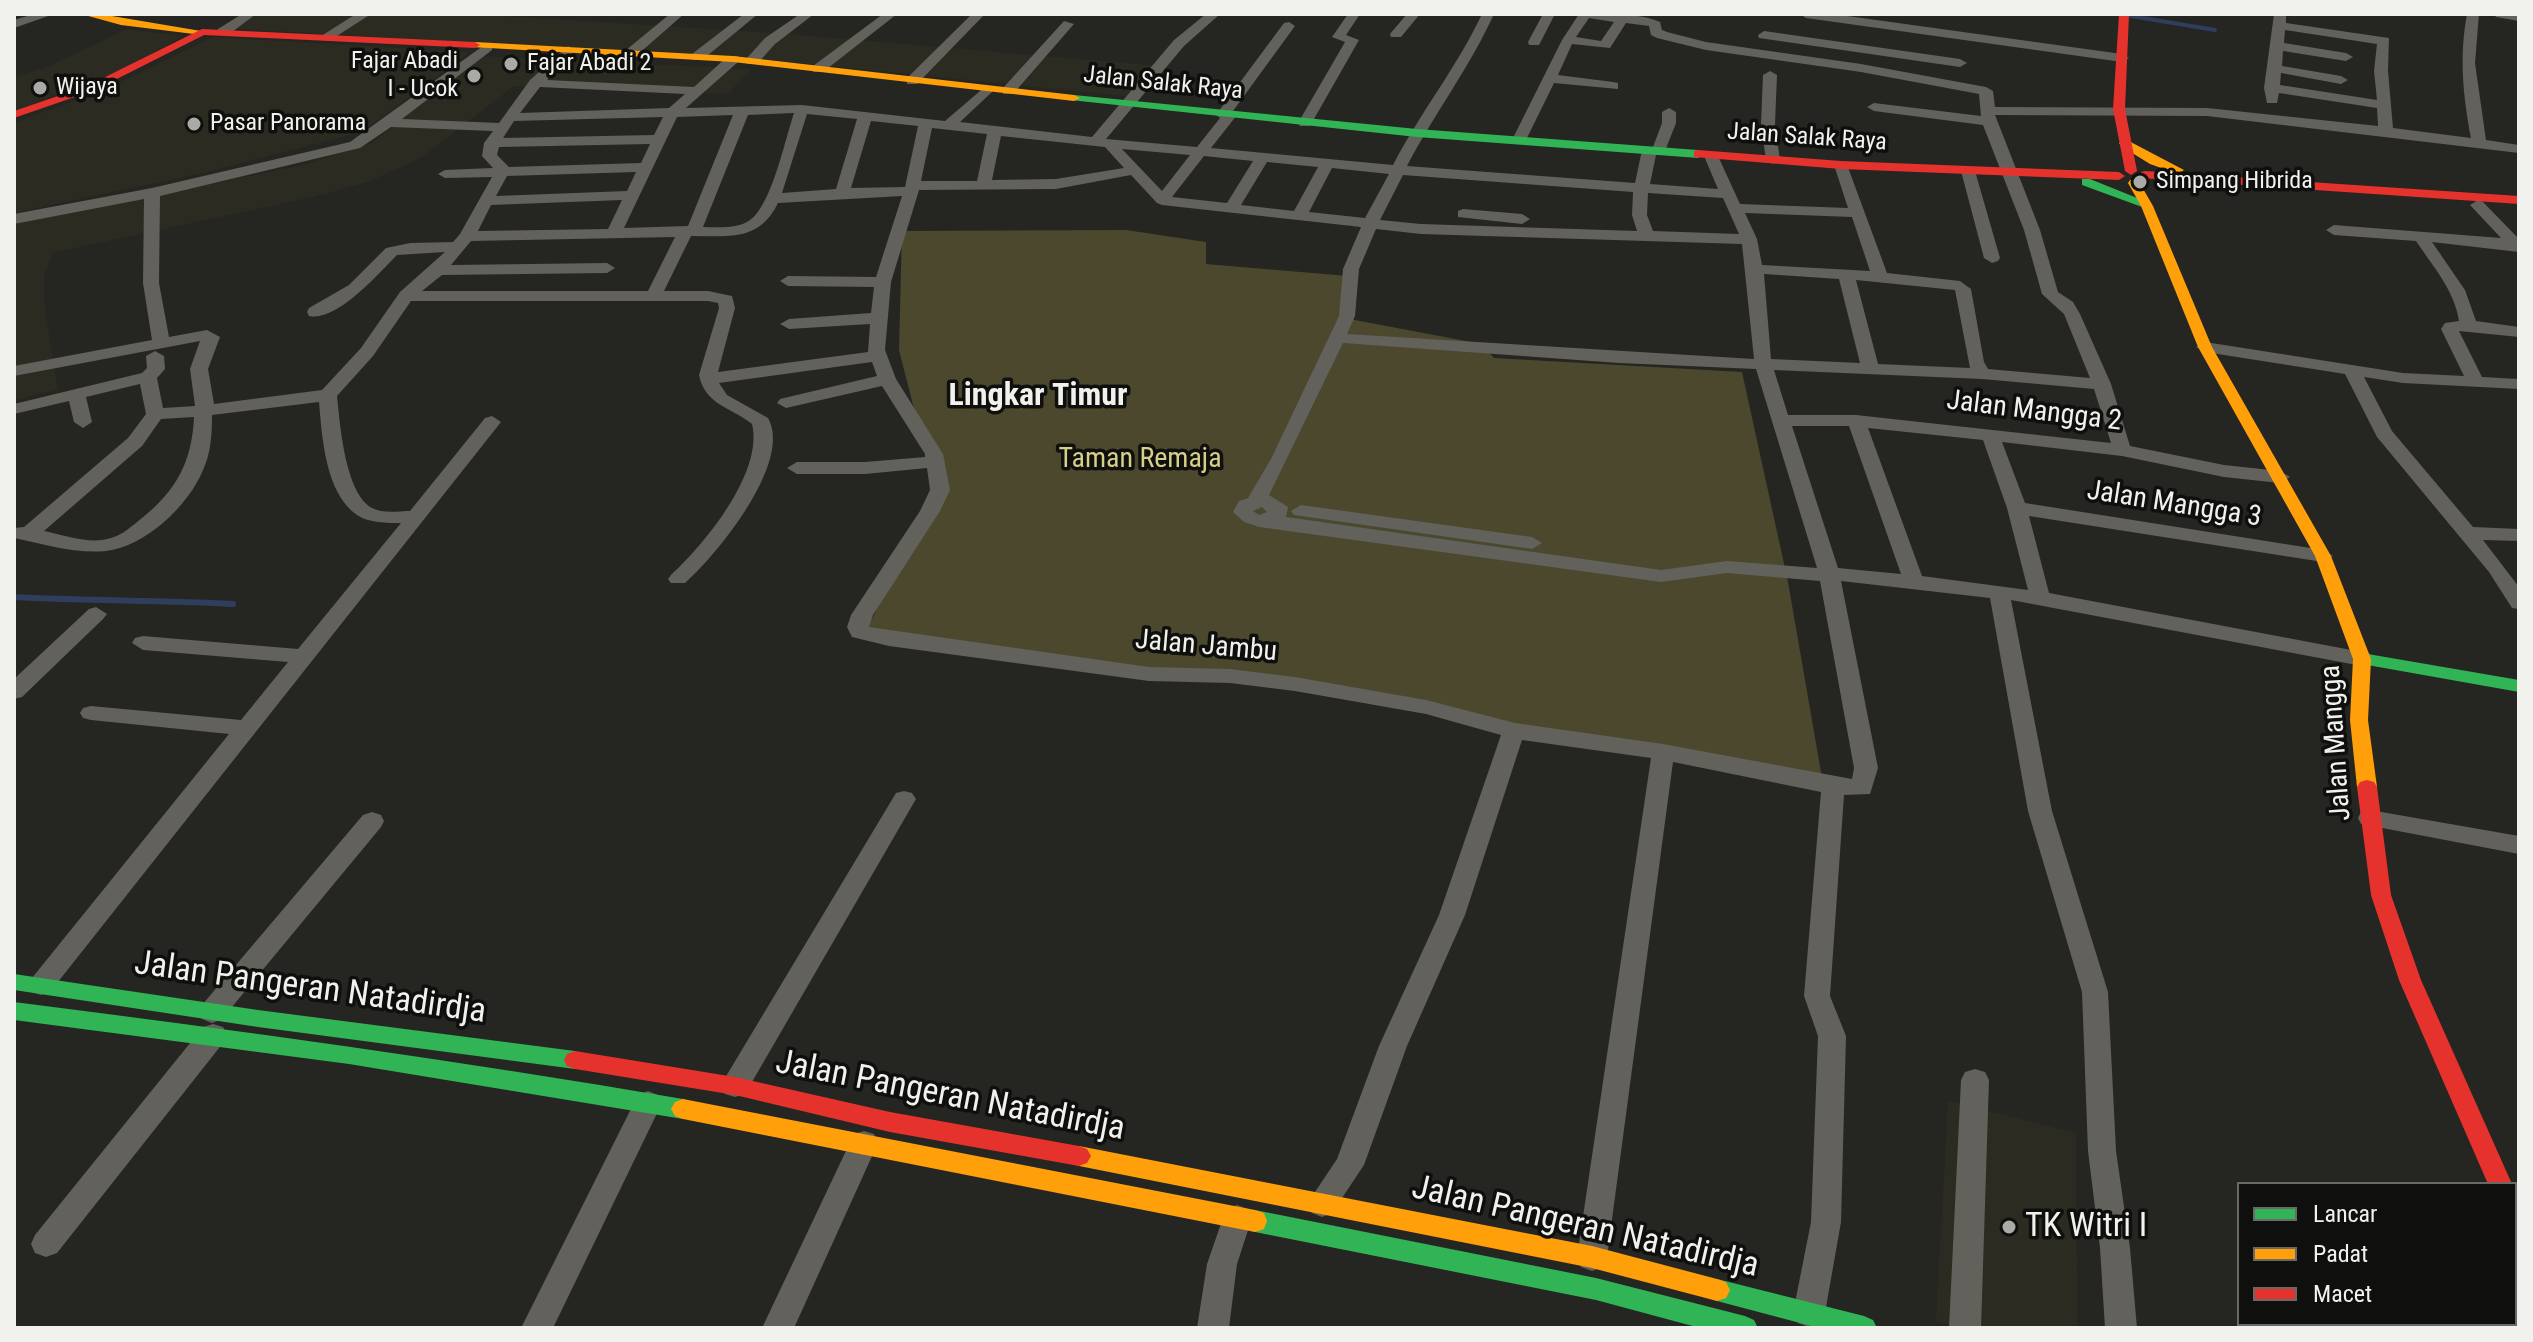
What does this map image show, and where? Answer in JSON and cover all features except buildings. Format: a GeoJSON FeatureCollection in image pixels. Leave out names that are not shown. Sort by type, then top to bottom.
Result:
{"type":"FeatureCollection","features":[{"type":"Feature","properties":{"kind":"main road","name":"Jalan Salak Raya"},"geometry":{"type":"LineString","coordinates":[[96,15],[202,32],[742,60],[912,81],[1417,133],[1841,165],[2220,182]]}},
{"type":"Feature","properties":{"kind":"main road","name":"Jalan Mangga"},"geometry":{"type":"LineString","coordinates":[[2124,18],[2119,109],[2125,142],[2161,245],[2205,347],[2323,556],[2362,659],[2359,720],[2381,895],[2410,980],[2499,1182]]}},
{"type":"Feature","properties":{"kind":"main road"},"geometry":{"type":"LineString","coordinates":[[14,115],[91,88],[202,32]]}},
{"type":"Feature","properties":{"kind":"main road"},"geometry":{"type":"LineString","coordinates":[[2056,174],[2099,165],[2125,142],[2164,166],[2220,182],[2519,209]]}},
{"type":"Feature","properties":{"kind":"main road"},"geometry":{"type":"LineString","coordinates":[[2056,174],[2146,205],[2177,187],[2220,182],[2519,200]]}},
{"type":"Feature","properties":{"kind":"main road"},"geometry":{"type":"LineString","coordinates":[[2362,659],[2519,686]]}},
{"type":"Feature","properties":{"kind":"main road","name":"Jalan Pangeran Natadirdja"},"geometry":{"type":"LineString","coordinates":[[14,982],[41,985],[213,1023],[864,1143],[1596,1289],[1745,1328]]}},
{"type":"Feature","properties":{"kind":"main road","name":"Jalan Pangeran Natadirdja"},"geometry":{"type":"LineString","coordinates":[[14,1011],[213,1023],[482,1045],[735,1086],[890,1122],[1227,1183],[1592,1257],[1864,1328]]}},
{"type":"Feature","properties":{"kind":"main road"},"geometry":{"type":"LineString","coordinates":[[648,1103],[664,1074]]}},
{"type":"Feature","properties":{"kind":"main road"},"geometry":{"type":"LineString","coordinates":[[1421,1255],[1427,1222]]}},
{"type":"Feature","properties":{"kind":"street"},"geometry":{"type":"LineString","coordinates":[[14,24],[48,14]]}},
{"type":"Feature","properties":{"kind":"street"},"geometry":{"type":"LineString","coordinates":[[223,32],[250,14]]}},
{"type":"Feature","properties":{"kind":"street"},"geometry":{"type":"LineString","coordinates":[[324,38],[365,14]]}},
{"type":"Feature","properties":{"kind":"street"},"geometry":{"type":"LineString","coordinates":[[631,53],[678,14]]}},
{"type":"Feature","properties":{"kind":"street"},"geometry":{"type":"LineString","coordinates":[[697,57],[752,14]]}},
{"type":"Feature","properties":{"kind":"street"},"geometry":{"type":"LineString","coordinates":[[593,296],[622,231],[633,195],[672,113],[808,14]]}},
{"type":"Feature","properties":{"kind":"street"},"geometry":{"type":"LineString","coordinates":[[818,69],[891,14]]}},
{"type":"Feature","properties":{"kind":"street"},"geometry":{"type":"LineString","coordinates":[[912,81],[979,14]]}},
{"type":"Feature","properties":{"kind":"street"},"geometry":{"type":"LineString","coordinates":[[1103,143],[1179,43],[1214,14]]}},
{"type":"Feature","properties":{"kind":"street"},"geometry":{"type":"LineString","coordinates":[[1305,123],[1353,40],[1338,37],[1354,14]]}},
{"type":"Feature","properties":{"kind":"street"},"geometry":{"type":"LineString","coordinates":[[1396,34],[1414,14]]}},
{"type":"Feature","properties":{"kind":"street"},"geometry":{"type":"LineString","coordinates":[[1268,507],[1280,459],[1347,316],[1351,269],[1370,224],[1417,133],[1474,44],[1488,14]]}},
{"type":"Feature","properties":{"kind":"street"},"geometry":{"type":"LineString","coordinates":[[1534,42],[1549,14]]}},
{"type":"Feature","properties":{"kind":"street"},"geometry":{"type":"LineString","coordinates":[[1519,140],[1568,40],[1586,14],[1652,23],[1656,25],[1656,32],[1662,35],[1706,46],[1981,88],[1987,95],[1988,116],[2032,230],[2050,294],[2067,306],[2072,314],[2102,384],[2122,450]]}},
{"type":"Feature","properties":{"kind":"street"},"geometry":{"type":"LineString","coordinates":[[1806,14],[2122,58]]}},
{"type":"Feature","properties":{"kind":"street"},"geometry":{"type":"LineString","coordinates":[[2473,14],[2468,38],[2468,85],[2479,143]]}},
{"type":"Feature","properties":{"kind":"street"},"geometry":{"type":"LineString","coordinates":[[2500,14],[2519,17]]}},
{"type":"Feature","properties":{"kind":"street"},"geometry":{"type":"LineString","coordinates":[[1568,40],[1605,45],[1623,18]]}},
{"type":"Feature","properties":{"kind":"street"},"geometry":{"type":"LineString","coordinates":[[2276,118],[2271,88],[2280,20],[2384,41],[2381,71],[2386,131]]}},
{"type":"Feature","properties":{"kind":"street"},"geometry":{"type":"LineString","coordinates":[[1008,91],[1068,24]]}},
{"type":"Feature","properties":{"kind":"street"},"geometry":{"type":"LineString","coordinates":[[1880,52],[1888,25]]}},
{"type":"Feature","properties":{"kind":"street"},"geometry":{"type":"LineString","coordinates":[[1162,200],[1203,150],[1289,26]]}},
{"type":"Feature","properties":{"kind":"street"},"geometry":{"type":"LineString","coordinates":[[1764,35],[1960,63]]}},
{"type":"Feature","properties":{"kind":"street"},"geometry":{"type":"LineString","coordinates":[[2278,46],[2346,57]]}},
{"type":"Feature","properties":{"kind":"street"},"geometry":{"type":"LineString","coordinates":[[14,219],[152,193],[343,149],[366,140],[487,47]]}},
{"type":"Feature","properties":{"kind":"street"},"geometry":{"type":"LineString","coordinates":[[503,170],[489,156],[491,143],[535,83],[568,50]]}},
{"type":"Feature","properties":{"kind":"street"},"geometry":{"type":"LineString","coordinates":[[1905,75],[1916,57]]}},
{"type":"Feature","properties":{"kind":"street"},"geometry":{"type":"LineString","coordinates":[[2273,68],[2341,80]]}},
{"type":"Feature","properties":{"kind":"street"},"geometry":{"type":"LineString","coordinates":[[1770,75],[1768,124],[1773,160]]}},
{"type":"Feature","properties":{"kind":"street"},"geometry":{"type":"LineString","coordinates":[[1550,78],[1613,86]]}},
{"type":"Feature","properties":{"kind":"street"},"geometry":{"type":"LineString","coordinates":[[535,83],[699,91]]}},
{"type":"Feature","properties":{"kind":"street"},"geometry":{"type":"LineString","coordinates":[[2271,88],[2383,105]]}},
{"type":"Feature","properties":{"kind":"street"},"geometry":{"type":"LineString","coordinates":[[949,125],[987,89]]}},
{"type":"Feature","properties":{"kind":"street"},"geometry":{"type":"LineString","coordinates":[[1874,107],[1988,116],[2119,109],[2276,118],[2519,149]]}},
{"type":"Feature","properties":{"kind":"street"},"geometry":{"type":"LineString","coordinates":[[388,123],[508,122],[802,109],[995,132],[1398,170],[1469,195],[1587,226],[1749,239]]}},
{"type":"Feature","properties":{"kind":"street"},"geometry":{"type":"LineString","coordinates":[[315,312],[355,289],[392,251],[463,242],[622,231],[732,231],[755,225],[764,215],[771,199],[802,109]]}},
{"type":"Feature","properties":{"kind":"street"},"geometry":{"type":"LineString","coordinates":[[654,295],[690,230],[742,111]]}},
{"type":"Feature","properties":{"kind":"street"},"geometry":{"type":"LineString","coordinates":[[1643,230],[1641,187],[1653,150],[1669,123],[1669,112]]}},
{"type":"Feature","properties":{"kind":"street"},"geometry":{"type":"LineString","coordinates":[[842,193],[865,116]]}},
{"type":"Feature","properties":{"kind":"street"},"geometry":{"type":"LineString","coordinates":[[797,468],[865,468],[936,462],[929,444],[887,379],[877,356],[883,282],[912,189],[926,122]]}},
{"type":"Feature","properties":{"kind":"street"},"geometry":{"type":"LineString","coordinates":[[983,185],[995,132]]}},
{"type":"Feature","properties":{"kind":"street"},"geometry":{"type":"LineString","coordinates":[[491,143],[659,139]]}},
{"type":"Feature","properties":{"kind":"street"},"geometry":{"type":"LineString","coordinates":[[1103,143],[1135,170],[1162,200],[1453,231],[1643,230]]}},
{"type":"Feature","properties":{"kind":"street"},"geometry":{"type":"LineString","coordinates":[[1711,156],[1749,239],[1755,269],[1763,363],[1829,574],[1866,768],[1862,788],[1833,786],[1817,996],[1832,1036],[1826,1222],[1809,1313]]}},
{"type":"Feature","properties":{"kind":"street"},"geometry":{"type":"LineString","coordinates":[[1231,209],[1263,157]]}},
{"type":"Feature","properties":{"kind":"street"},"geometry":{"type":"LineString","coordinates":[[1299,216],[1327,163]]}},
{"type":"Feature","properties":{"kind":"street"},"geometry":{"type":"LineString","coordinates":[[1841,165],[1880,277]]}},
{"type":"Feature","properties":{"kind":"street"},"geometry":{"type":"LineString","coordinates":[[445,174],[647,167]]}},
{"type":"Feature","properties":{"kind":"street"},"geometry":{"type":"LineString","coordinates":[[155,414],[328,395],[367,352],[406,296],[438,270],[463,242],[503,170]]}},
{"type":"Feature","properties":{"kind":"street"},"geometry":{"type":"LineString","coordinates":[[771,199],[983,185],[1056,184],[1135,170]]}},
{"type":"Feature","properties":{"kind":"street"},"geometry":{"type":"LineString","coordinates":[[1968,171],[1992,258]]}},
{"type":"Feature","properties":{"kind":"street"},"geometry":{"type":"LineString","coordinates":[[1469,195],[1641,187],[1731,201],[1857,213]]}},
{"type":"Feature","properties":{"kind":"street"},"geometry":{"type":"LineString","coordinates":[[14,409],[148,377],[156,369],[158,349],[151,283],[152,193]]}},
{"type":"Feature","properties":{"kind":"street"},"geometry":{"type":"LineString","coordinates":[[486,201],[633,195]]}},
{"type":"Feature","properties":{"kind":"street"},"geometry":{"type":"LineString","coordinates":[[1453,231],[1469,195]]}},
{"type":"Feature","properties":{"kind":"street"},"geometry":{"type":"LineString","coordinates":[[2478,205],[2517,246]]}},
{"type":"Feature","properties":{"kind":"street"},"geometry":{"type":"LineString","coordinates":[[2334,230],[2517,246]]}},
{"type":"Feature","properties":{"kind":"street"},"geometry":{"type":"LineString","coordinates":[[2420,236],[2463,304],[2469,317],[2464,325]]}},
{"type":"Feature","properties":{"kind":"street"},"geometry":{"type":"LineString","coordinates":[[438,270],[607,268]]}},
{"type":"Feature","properties":{"kind":"street"},"geometry":{"type":"LineString","coordinates":[[1755,269],[1955,284],[1962,291],[1975,362],[1982,374]]}},
{"type":"Feature","properties":{"kind":"street"},"geometry":{"type":"LineString","coordinates":[[1846,275],[1871,371]]}},
{"type":"Feature","properties":{"kind":"street"},"geometry":{"type":"LineString","coordinates":[[788,281],[883,282]]}},
{"type":"Feature","properties":{"kind":"street"},"geometry":{"type":"LineString","coordinates":[[406,296],[654,295],[708,296],[726,300],[727,308],[708,379],[714,393],[721,399],[756,417],[764,434],[756,468],[735,516],[707,553],[678,579]]}},
{"type":"Feature","properties":{"kind":"street"},"geometry":{"type":"LineString","coordinates":[[1268,507],[1296,457],[1348,339],[1352,322],[1347,316]]}},
{"type":"Feature","properties":{"kind":"street"},"geometry":{"type":"LineString","coordinates":[[789,324],[878,318]]}},
{"type":"Feature","properties":{"kind":"street"},"geometry":{"type":"LineString","coordinates":[[2475,380],[2450,329],[2464,325],[2519,332]]}},
{"type":"Feature","properties":{"kind":"street"},"geometry":{"type":"LineString","coordinates":[[14,371],[158,349],[203,334],[211,337],[200,361],[199,376],[206,395],[203,430],[190,480],[142,528],[111,545],[21,533]]}},
{"type":"Feature","properties":{"kind":"street"},"geometry":{"type":"LineString","coordinates":[[1348,339],[1619,358],[1982,374],[2102,384]]}},
{"type":"Feature","properties":{"kind":"street"},"geometry":{"type":"LineString","coordinates":[[2205,347],[2403,378],[2519,384]]}},
{"type":"Feature","properties":{"kind":"street"},"geometry":{"type":"LineString","coordinates":[[708,379],[877,356]]}},
{"type":"Feature","properties":{"kind":"street"},"geometry":{"type":"LineString","coordinates":[[2352,371],[2384,433],[2468,533],[2519,603]]}},
{"type":"Feature","properties":{"kind":"street"},"geometry":{"type":"LineString","coordinates":[[21,533],[135,442],[155,414],[148,377]]}},
{"type":"Feature","properties":{"kind":"street"},"geometry":{"type":"LineString","coordinates":[[786,403],[887,379]]}},
{"type":"Feature","properties":{"kind":"street"},"geometry":{"type":"LineString","coordinates":[[77,395],[83,422]]}},
{"type":"Feature","properties":{"kind":"street"},"geometry":{"type":"LineString","coordinates":[[328,395],[347,492],[362,511],[373,515],[414,517]]}},
{"type":"Feature","properties":{"kind":"street","name":"Jalan Mangga 2"},"geometry":{"type":"LineString","coordinates":[[1779,420],[1856,421],[1990,434],[2122,450],[2205,468],[2280,477]]}},
{"type":"Feature","properties":{"kind":"street"},"geometry":{"type":"LineString","coordinates":[[1856,421],[1914,581]]}},
{"type":"Feature","properties":{"kind":"street"},"geometry":{"type":"LineString","coordinates":[[41,985],[492,422]]}},
{"type":"Feature","properties":{"kind":"street"},"geometry":{"type":"LineString","coordinates":[[1990,434],[2017,508],[2040,598]]}},
{"type":"Feature","properties":{"kind":"street","name":"Jalan Jambu"},"geometry":{"type":"LineString","coordinates":[[936,462],[940,490],[938,499],[862,615],[858,627],[860,632],[867,635],[1177,677],[1230,676],[1295,684],[1426,707],[1515,731],[1663,752],[1833,786]]}},
{"type":"Feature","properties":{"kind":"street"},"geometry":{"type":"LineString","coordinates":[[1268,507],[1661,576],[1727,567],[1800,575],[1829,574],[1914,581],[1999,592],[2362,659]]}},
{"type":"Feature","properties":{"kind":"street","name":"Jalan Mangga 3"},"geometry":{"type":"LineString","coordinates":[[2017,508],[2323,556]]}},
{"type":"Feature","properties":{"kind":"street"},"geometry":{"type":"LineString","coordinates":[[2468,533],[2519,535]]}},
{"type":"Feature","properties":{"kind":"street"},"geometry":{"type":"LineString","coordinates":[[1999,592],[2040,811],[2095,992],[2102,1151],[2115,1248],[2121,1328]]}},
{"type":"Feature","properties":{"kind":"street"},"geometry":{"type":"LineString","coordinates":[[14,692],[96,614]]}},
{"type":"Feature","properties":{"kind":"street"},"geometry":{"type":"LineString","coordinates":[[143,643],[303,656]]}},
{"type":"Feature","properties":{"kind":"street"},"geometry":{"type":"LineString","coordinates":[[91,713],[246,728]]}},
{"type":"Feature","properties":{"kind":"street"},"geometry":{"type":"LineString","coordinates":[[1322,1204],[1349,1165],[1393,1046],[1452,915],[1507,745],[1515,731]]}},
{"type":"Feature","properties":{"kind":"street"},"geometry":{"type":"LineString","coordinates":[[1592,1257],[1663,752]]}},
{"type":"Feature","properties":{"kind":"street"},"geometry":{"type":"LineString","coordinates":[[735,1086],[904,799]]}},
{"type":"Feature","properties":{"kind":"street"},"geometry":{"type":"LineString","coordinates":[[2370,818],[2519,845]]}},
{"type":"Feature","properties":{"kind":"street"},"geometry":{"type":"LineString","coordinates":[[46,1244],[213,1023],[372,821]]}},
{"type":"Feature","properties":{"kind":"street"},"geometry":{"type":"LineString","coordinates":[[1965,1328],[1975,1080]]}},
{"type":"Feature","properties":{"kind":"street"},"geometry":{"type":"LineString","coordinates":[[537,1328],[648,1103]]}},
{"type":"Feature","properties":{"kind":"street"},"geometry":{"type":"LineString","coordinates":[[778,1328],[864,1143]]}},
{"type":"Feature","properties":{"kind":"street"},"geometry":{"type":"LineString","coordinates":[[1213,1328],[1222,1264],[1237,1218]]}},
{"type":"Feature","properties":{"kind":"shaded area"},"geometry":{"type":"Polygon","coordinates":[[[248,14],[476,14],[789,34],[1160,66],[1134,97],[771,60],[221,28],[248,14]]]}},
{"type":"Feature","properties":{"kind":"shaded area"},"geometry":{"type":"Polygon","coordinates":[[[127,29],[183,36],[126,68],[14,111],[14,77],[49,66],[127,29]]]}},
{"type":"Feature","properties":{"kind":"shaded area","name":"Pasar Panorama"},"geometry":{"type":"Polygon","coordinates":[[[212,37],[470,52],[362,132],[203,173],[14,213],[16,122],[102,91],[212,37]]]}},
{"type":"Feature","properties":{"kind":"shaded area"},"geometry":{"type":"Polygon","coordinates":[[[483,56],[751,69],[728,94],[514,86],[421,158],[368,182],[313,197],[52,253],[44,277],[44,303],[58,390],[14,400],[14,224],[299,166],[372,143],[483,56]]]}},
{"type":"Feature","properties":{"kind":"shaded area","name":"TK Witri I"},"geometry":{"type":"Polygon","coordinates":[[[1948,1101],[2076,1133],[2077,1328],[1962,1328],[1936,1321],[1948,1101]]]}},
{"type":"Feature","properties":{"kind":"green space","name":"Taman Remaja"},"geometry":{"type":"Polygon","coordinates":[[[1126,230],[1206,242],[1206,264],[1348,276],[1344,318],[1482,344],[1494,358],[1742,372],[1788,582],[1822,778],[1345,699],[867,629],[935,491],[899,350],[902,231],[1126,230]]]}},
{"type":"Feature","properties":{"kind":"waterway"},"geometry":{"type":"LineString","coordinates":[[2119,14],[2215,30]]}},
{"type":"Feature","properties":{"kind":"waterway"},"geometry":{"type":"LineString","coordinates":[[14,597],[233,604]]}},
{"type":"Feature","properties":{"kind":"traffic: fast"},"geometry":{"type":"LineString","coordinates":[[1074,98],[1417,133],[1698,154]]}},
{"type":"Feature","properties":{"kind":"traffic: fast"},"geometry":{"type":"LineString","coordinates":[[2086,182],[2146,204]]}},
{"type":"Feature","properties":{"kind":"traffic: fast"},"geometry":{"type":"LineString","coordinates":[[2362,659],[2519,686]]}},
{"type":"Feature","properties":{"kind":"traffic: fast"},"geometry":{"type":"LineString","coordinates":[[14,982],[575,1060]]}},
{"type":"Feature","properties":{"kind":"traffic: fast"},"geometry":{"type":"LineString","coordinates":[[14,1011],[349,1055],[683,1109]]}},
{"type":"Feature","properties":{"kind":"traffic: fast"},"geometry":{"type":"LineString","coordinates":[[1255,1221],[1596,1289],[1745,1328]]}},
{"type":"Feature","properties":{"kind":"traffic: fast"},"geometry":{"type":"LineString","coordinates":[[2517,1225],[2519,1230]]}},
{"type":"Feature","properties":{"kind":"traffic: fast"},"geometry":{"type":"LineString","coordinates":[[1717,1290],[1864,1328]]}},
{"type":"Feature","properties":{"kind":"traffic: slow"},"geometry":{"type":"LineString","coordinates":[[86,14],[121,22],[202,32]]}},
{"type":"Feature","properties":{"kind":"traffic: slow"},"geometry":{"type":"LineString","coordinates":[[475,45],[733,59],[1074,98]]}},
{"type":"Feature","properties":{"kind":"traffic: slow"},"geometry":{"type":"LineString","coordinates":[[2125,143],[2154,161],[2178,170]]}},
{"type":"Feature","properties":{"kind":"traffic: slow"},"geometry":{"type":"LineString","coordinates":[[2134,183],[2147,206],[2205,347],[2323,556],[2362,659],[2359,720],[2367,787]]}},
{"type":"Feature","properties":{"kind":"traffic: slow"},"geometry":{"type":"LineString","coordinates":[[683,1109],[1255,1221]]}},
{"type":"Feature","properties":{"kind":"traffic: slow"},"geometry":{"type":"LineString","coordinates":[[1079,1156],[1592,1257],[1717,1290]]}},
{"type":"Feature","properties":{"kind":"traffic: jam"},"geometry":{"type":"LineString","coordinates":[[2124,14],[2119,109],[2131,171]]}},
{"type":"Feature","properties":{"kind":"traffic: jam"},"geometry":{"type":"LineString","coordinates":[[14,115],[91,88],[202,32],[475,45]]}},
{"type":"Feature","properties":{"kind":"traffic: jam"},"geometry":{"type":"LineString","coordinates":[[1698,154],[1841,165],[2119,176]]}},
{"type":"Feature","properties":{"kind":"traffic: jam"},"geometry":{"type":"LineString","coordinates":[[2145,175],[2519,200]]}},
{"type":"Feature","properties":{"kind":"traffic: jam"},"geometry":{"type":"LineString","coordinates":[[2367,787],[2381,895],[2410,980],[2499,1182]]}},
{"type":"Feature","properties":{"kind":"traffic: jam"},"geometry":{"type":"LineString","coordinates":[[575,1060],[735,1086],[890,1122],[1079,1156]]}},
{"type":"Feature","properties":{"kind":"place","name":"Fajar Abadi 2"},"geometry":{"type":"Point","coordinates":[511,64]}},
{"type":"Feature","properties":{"kind":"place","name":"Fajar Abadi I - Ucok"},"geometry":{"type":"Point","coordinates":[474,76]}},
{"type":"Feature","properties":{"kind":"place","name":"Wijaya"},"geometry":{"type":"Point","coordinates":[40,88]}},
{"type":"Feature","properties":{"kind":"place","name":"Pasar Panorama"},"geometry":{"type":"Point","coordinates":[194,124]}},
{"type":"Feature","properties":{"kind":"place","name":"Simpang Hibrida"},"geometry":{"type":"Point","coordinates":[2140,182]}},
{"type":"Feature","properties":{"kind":"place","name":"TK Witri I"},"geometry":{"type":"Point","coordinates":[2009,1227]}},
{"type":"Feature","properties":{"kind":"district","name":"Lingkar Timur"},"geometry":{"type":"Point","coordinates":[1038,397]}}]}
